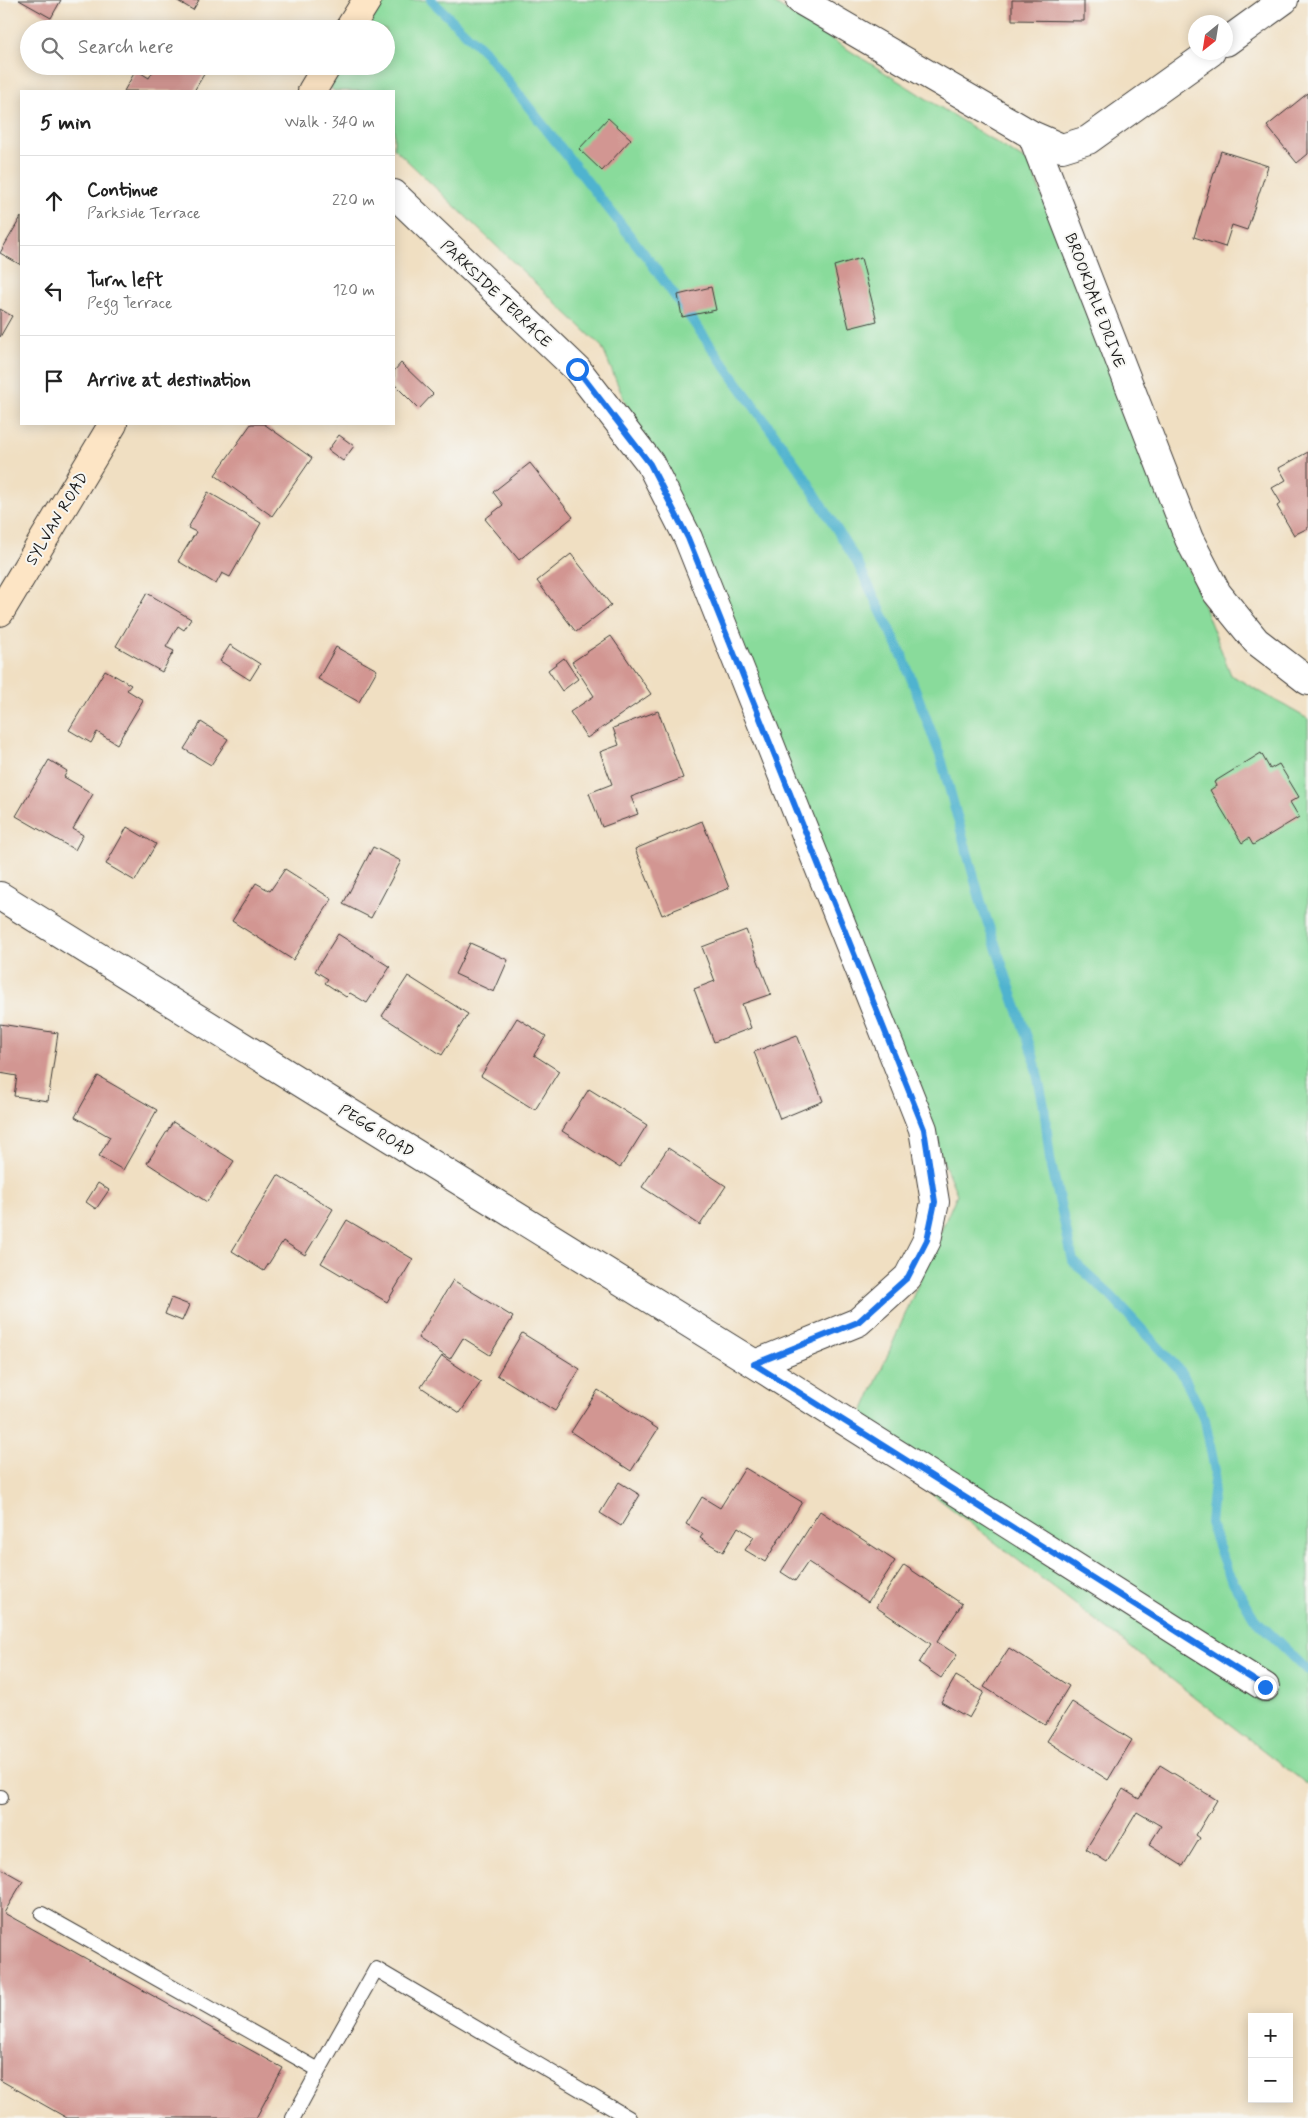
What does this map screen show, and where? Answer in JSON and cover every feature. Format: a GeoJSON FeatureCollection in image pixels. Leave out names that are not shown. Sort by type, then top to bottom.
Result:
{"type":"FeatureCollection","features":[{"type":"Feature","properties":{"kind":"main road"},"geometry":{"type":"LineString","coordinates":[[355,20],[367,0]]}},
{"type":"Feature","properties":{"kind":"main road"},"geometry":{"type":"LineString","coordinates":[[313,90],[322,75]]}},
{"type":"Feature","properties":{"kind":"main road","name":"SYLVAN ROAD"},"geometry":{"type":"LineString","coordinates":[[0,612],[112,425]]}},
{"type":"Feature","properties":{"kind":"street"},"geometry":{"type":"LineString","coordinates":[[800,0],[1032,134],[1062,148],[1088,140],[1199,60]]}},
{"type":"Feature","properties":{"kind":"street"},"geometry":{"type":"LineString","coordinates":[[1233,37],[1284,0]]}},
{"type":"Feature","properties":{"kind":"street","name":"BROOKDALE DRIVE"},"geometry":{"type":"LineString","coordinates":[[1032,134],[1189,539],[1217,593],[1256,640],[1308,681]]}},
{"type":"Feature","properties":{"kind":"street","name":"PARKSIDE TERRACE"},"geometry":{"type":"LineString","coordinates":[[395,195],[577,369],[650,464],[688,538],[924,1129],[935,1202],[927,1240],[908,1277],[858,1322],[754,1364]]}},
{"type":"Feature","properties":{"kind":"street","name":"PEGG ROAD"},"geometry":{"type":"LineString","coordinates":[[0,896],[754,1364],[1265,1687]]}},
{"type":"Feature","properties":{"kind":"lane"},"geometry":{"type":"LineString","coordinates":[[42,1914],[319,2070]]}},
{"type":"Feature","properties":{"kind":"lane"},"geometry":{"type":"LineString","coordinates":[[293,2118],[376,1968],[629,2118]]}},
{"type":"Feature","properties":{"kind":"green space"},"geometry":{"type":"Polygon","coordinates":[[[379,0],[769,0],[1029,163],[1231,675],[1308,719],[1308,1785],[854,1433],[957,1194],[602,347],[395,149],[395,90],[333,90],[328,85],[334,75],[395,75],[395,20],[367,20],[379,0]]]}},
{"type":"Feature","properties":{"kind":"building"},"geometry":{"type":"Polygon","coordinates":[[[19,0],[61,0],[51,18],[19,0]]]}},
{"type":"Feature","properties":{"kind":"building"},"geometry":{"type":"Polygon","coordinates":[[[176,0],[199,0],[193,10],[176,0]]]}},
{"type":"Feature","properties":{"kind":"building"},"geometry":{"type":"Polygon","coordinates":[[[1012,0],[1084,0],[1084,21],[1012,20],[1012,0]]]}},
{"type":"Feature","properties":{"kind":"building"},"geometry":{"type":"Polygon","coordinates":[[[133,75],[144,75],[149,78],[151,75],[204,75],[195,90],[125,90],[133,75]]]}},
{"type":"Feature","properties":{"kind":"building"},"geometry":{"type":"Polygon","coordinates":[[[1308,93],[1308,154],[1297,163],[1267,126],[1308,93]]]}},
{"type":"Feature","properties":{"kind":"building"},"geometry":{"type":"Polygon","coordinates":[[[608,118],[631,139],[602,171],[579,149],[608,118]]]}},
{"type":"Feature","properties":{"kind":"building"},"geometry":{"type":"Polygon","coordinates":[[[1221,151],[1268,166],[1247,230],[1232,225],[1225,247],[1194,237],[1221,151]]]}},
{"type":"Feature","properties":{"kind":"building"},"geometry":{"type":"Polygon","coordinates":[[[20,219],[20,264],[0,253],[20,219]]]}},
{"type":"Feature","properties":{"kind":"building"},"geometry":{"type":"Polygon","coordinates":[[[861,258],[877,321],[849,328],[834,266],[861,258]]]}},
{"type":"Feature","properties":{"kind":"building"},"geometry":{"type":"Polygon","coordinates":[[[711,287],[716,310],[682,317],[678,295],[711,287]]]}},
{"type":"Feature","properties":{"kind":"building"},"geometry":{"type":"Polygon","coordinates":[[[0,309],[12,316],[0,337],[0,309]]]}},
{"type":"Feature","properties":{"kind":"building"},"geometry":{"type":"Polygon","coordinates":[[[401,363],[433,394],[419,409],[395,385],[395,370],[401,363]]]}},
{"type":"Feature","properties":{"kind":"building"},"geometry":{"type":"Polygon","coordinates":[[[250,425],[265,425],[312,458],[272,516],[215,475],[250,425]]]}},
{"type":"Feature","properties":{"kind":"building"},"geometry":{"type":"Polygon","coordinates":[[[339,435],[354,446],[343,461],[328,450],[339,435]]]}},
{"type":"Feature","properties":{"kind":"building"},"geometry":{"type":"Polygon","coordinates":[[[1308,452],[1308,528],[1294,535],[1277,506],[1281,503],[1272,488],[1286,480],[1279,468],[1308,452]]]}},
{"type":"Feature","properties":{"kind":"building"},"geometry":{"type":"Polygon","coordinates":[[[530,463],[573,517],[519,560],[485,519],[503,505],[493,492],[530,463]]]}},
{"type":"Feature","properties":{"kind":"building"},"geometry":{"type":"Polygon","coordinates":[[[208,492],[261,523],[230,577],[222,573],[216,584],[178,561],[196,532],[188,528],[208,492]]]}},
{"type":"Feature","properties":{"kind":"building"},"geometry":{"type":"Polygon","coordinates":[[[571,554],[611,605],[576,632],[537,581],[571,554]]]}},
{"type":"Feature","properties":{"kind":"building"},"geometry":{"type":"Polygon","coordinates":[[[147,593],[191,619],[184,630],[178,626],[166,647],[174,651],[162,672],[116,646],[147,593]]]}},
{"type":"Feature","properties":{"kind":"building"},"geometry":{"type":"Polygon","coordinates":[[[611,636],[651,694],[587,738],[570,712],[594,696],[572,662],[611,636]]]}},
{"type":"Feature","properties":{"kind":"building"},"geometry":{"type":"Polygon","coordinates":[[[230,645],[260,664],[250,680],[220,661],[230,645]]]}},
{"type":"Feature","properties":{"kind":"building"},"geometry":{"type":"Polygon","coordinates":[[[336,647],[377,670],[359,702],[318,679],[336,647]]]}},
{"type":"Feature","properties":{"kind":"building"},"geometry":{"type":"Polygon","coordinates":[[[564,658],[578,679],[562,691],[548,670],[564,658]]]}},
{"type":"Feature","properties":{"kind":"building"},"geometry":{"type":"Polygon","coordinates":[[[105,670],[131,685],[127,690],[143,700],[117,744],[97,732],[91,743],[69,730],[105,670]]]}},
{"type":"Feature","properties":{"kind":"building"},"geometry":{"type":"Polygon","coordinates":[[[658,711],[683,778],[631,797],[638,814],[602,827],[589,793],[612,784],[600,752],[619,745],[613,728],[658,711]]]}},
{"type":"Feature","properties":{"kind":"building"},"geometry":{"type":"Polygon","coordinates":[[[201,722],[228,739],[211,765],[184,749],[201,722]]]}},
{"type":"Feature","properties":{"kind":"building"},"geometry":{"type":"Polygon","coordinates":[[[1261,753],[1270,769],[1279,764],[1299,797],[1290,802],[1299,817],[1253,845],[1249,838],[1242,843],[1210,790],[1216,786],[1214,782],[1261,753]]]}},
{"type":"Feature","properties":{"kind":"building"},"geometry":{"type":"Polygon","coordinates":[[[49,760],[67,771],[64,777],[93,794],[73,829],[83,835],[75,850],[16,816],[49,760]]]}},
{"type":"Feature","properties":{"kind":"building"},"geometry":{"type":"Polygon","coordinates":[[[702,821],[729,888],[662,915],[635,849],[702,821]]]}},
{"type":"Feature","properties":{"kind":"building"},"geometry":{"type":"Polygon","coordinates":[[[127,827],[156,844],[135,881],[106,864],[127,827]]]}},
{"type":"Feature","properties":{"kind":"building"},"geometry":{"type":"Polygon","coordinates":[[[373,847],[401,861],[371,918],[343,904],[373,847]]]}},
{"type":"Feature","properties":{"kind":"building"},"geometry":{"type":"Polygon","coordinates":[[[285,869],[332,899],[293,960],[232,921],[256,883],[270,891],[285,869]]]}},
{"type":"Feature","properties":{"kind":"building"},"geometry":{"type":"Polygon","coordinates":[[[746,930],[771,994],[742,1004],[751,1028],[714,1042],[694,989],[715,981],[702,947],[746,930]]]}},
{"type":"Feature","properties":{"kind":"building"},"geometry":{"type":"Polygon","coordinates":[[[338,934],[390,967],[367,1003],[350,993],[346,997],[325,983],[328,979],[315,971],[338,934]]]}},
{"type":"Feature","properties":{"kind":"building"},"geometry":{"type":"Polygon","coordinates":[[[470,943],[508,960],[494,992],[455,974],[470,943]]]}},
{"type":"Feature","properties":{"kind":"building"},"geometry":{"type":"Polygon","coordinates":[[[408,976],[468,1014],[442,1055],[382,1016],[408,976]]]}},
{"type":"Feature","properties":{"kind":"building"},"geometry":{"type":"Polygon","coordinates":[[[517,1018],[546,1036],[534,1055],[559,1071],[535,1110],[481,1076],[517,1018]]]}},
{"type":"Feature","properties":{"kind":"building"},"geometry":{"type":"Polygon","coordinates":[[[0,1024],[58,1033],[48,1101],[14,1096],[17,1076],[0,1073],[0,1024]]]}},
{"type":"Feature","properties":{"kind":"building"},"geometry":{"type":"Polygon","coordinates":[[[797,1035],[823,1101],[780,1119],[754,1052],[797,1035]]]}},
{"type":"Feature","properties":{"kind":"building"},"geometry":{"type":"Polygon","coordinates":[[[98,1076],[157,1110],[123,1170],[99,1156],[110,1137],[75,1117],[98,1076]]]}},
{"type":"Feature","properties":{"kind":"building"},"geometry":{"type":"Polygon","coordinates":[[[589,1089],[647,1125],[620,1168],[562,1131],[589,1089]]]}},
{"type":"Feature","properties":{"kind":"building"},"geometry":{"type":"Polygon","coordinates":[[[173,1122],[234,1161],[207,1202],[147,1163],[173,1122]]]}},
{"type":"Feature","properties":{"kind":"building"},"geometry":{"type":"Polygon","coordinates":[[[668,1148],[726,1186],[700,1225],[642,1187],[668,1148]]]}},
{"type":"Feature","properties":{"kind":"building"},"geometry":{"type":"Polygon","coordinates":[[[278,1175],[333,1209],[305,1255],[283,1241],[264,1271],[232,1251],[278,1175]]]}},
{"type":"Feature","properties":{"kind":"building"},"geometry":{"type":"Polygon","coordinates":[[[98,1183],[109,1190],[96,1209],[86,1202],[98,1183]]]}},
{"type":"Feature","properties":{"kind":"building"},"geometry":{"type":"Polygon","coordinates":[[[347,1220],[413,1259],[387,1302],[321,1263],[347,1220]]]}},
{"type":"Feature","properties":{"kind":"building"},"geometry":{"type":"Polygon","coordinates":[[[453,1280],[513,1317],[490,1355],[463,1338],[450,1359],[418,1338],[453,1280]]]}},
{"type":"Feature","properties":{"kind":"building"},"geometry":{"type":"Polygon","coordinates":[[[171,1298],[189,1305],[182,1321],[165,1314],[171,1298]]]}},
{"type":"Feature","properties":{"kind":"building"},"geometry":{"type":"Polygon","coordinates":[[[522,1333],[580,1369],[555,1411],[497,1375],[522,1333]]]}},
{"type":"Feature","properties":{"kind":"building"},"geometry":{"type":"Polygon","coordinates":[[[442,1356],[481,1382],[460,1413],[421,1387],[442,1356]]]}},
{"type":"Feature","properties":{"kind":"building"},"geometry":{"type":"Polygon","coordinates":[[[598,1390],[658,1429],[631,1471],[571,1432],[598,1390]]]}},
{"type":"Feature","properties":{"kind":"building"},"geometry":{"type":"Polygon","coordinates":[[[745,1468],[802,1502],[765,1562],[745,1550],[754,1537],[738,1527],[723,1552],[700,1538],[703,1534],[686,1524],[702,1497],[720,1508],[745,1468]]]}},
{"type":"Feature","properties":{"kind":"building"},"geometry":{"type":"Polygon","coordinates":[[[619,1482],[640,1495],[621,1526],[600,1513],[619,1482]]]}},
{"type":"Feature","properties":{"kind":"building"},"geometry":{"type":"Polygon","coordinates":[[[820,1511],[895,1561],[868,1602],[808,1562],[795,1581],[781,1572],[820,1511]]]}},
{"type":"Feature","properties":{"kind":"building"},"geometry":{"type":"Polygon","coordinates":[[[904,1565],[962,1604],[937,1642],[957,1655],[941,1678],[919,1663],[931,1644],[876,1607],[904,1565]]]}},
{"type":"Feature","properties":{"kind":"building"},"geometry":{"type":"Polygon","coordinates":[[[1009,1648],[1069,1686],[1045,1725],[984,1687],[1009,1648]]]}},
{"type":"Feature","properties":{"kind":"building"},"geometry":{"type":"Polygon","coordinates":[[[956,1676],[984,1692],[969,1718],[941,1702],[956,1676]]]}},
{"type":"Feature","properties":{"kind":"building"},"geometry":{"type":"Polygon","coordinates":[[[1072,1702],[1132,1740],[1108,1780],[1047,1741],[1072,1702]]]}},
{"type":"Feature","properties":{"kind":"building"},"geometry":{"type":"Polygon","coordinates":[[[1160,1765],[1217,1800],[1196,1835],[1200,1838],[1183,1866],[1149,1845],[1161,1826],[1137,1812],[1107,1862],[1086,1849],[1123,1789],[1139,1799],[1160,1765]]]}},
{"type":"Feature","properties":{"kind":"building"},"geometry":{"type":"Polygon","coordinates":[[[0,1868],[23,1881],[4,1913],[283,2068],[256,2118],[67,2118],[0,2080],[0,1868]]]}},
{"type":"Feature","properties":{"kind":"waterway"},"geometry":{"type":"LineString","coordinates":[[431,0],[487,54],[649,260],[802,473],[857,562],[903,657],[940,755],[982,906],[1033,1055],[1044,1106],[1050,1159],[1073,1261],[1111,1296],[1182,1373],[1205,1420],[1215,1471],[1210,1523],[1228,1573],[1254,1618],[1308,1671]]}},
{"type":"Feature","properties":{"kind":"route"},"geometry":{"type":"LineString","coordinates":[[577,369],[650,464],[688,538],[924,1129],[935,1202],[927,1240],[908,1277],[858,1322],[754,1364],[1265,1687]]}}]}
